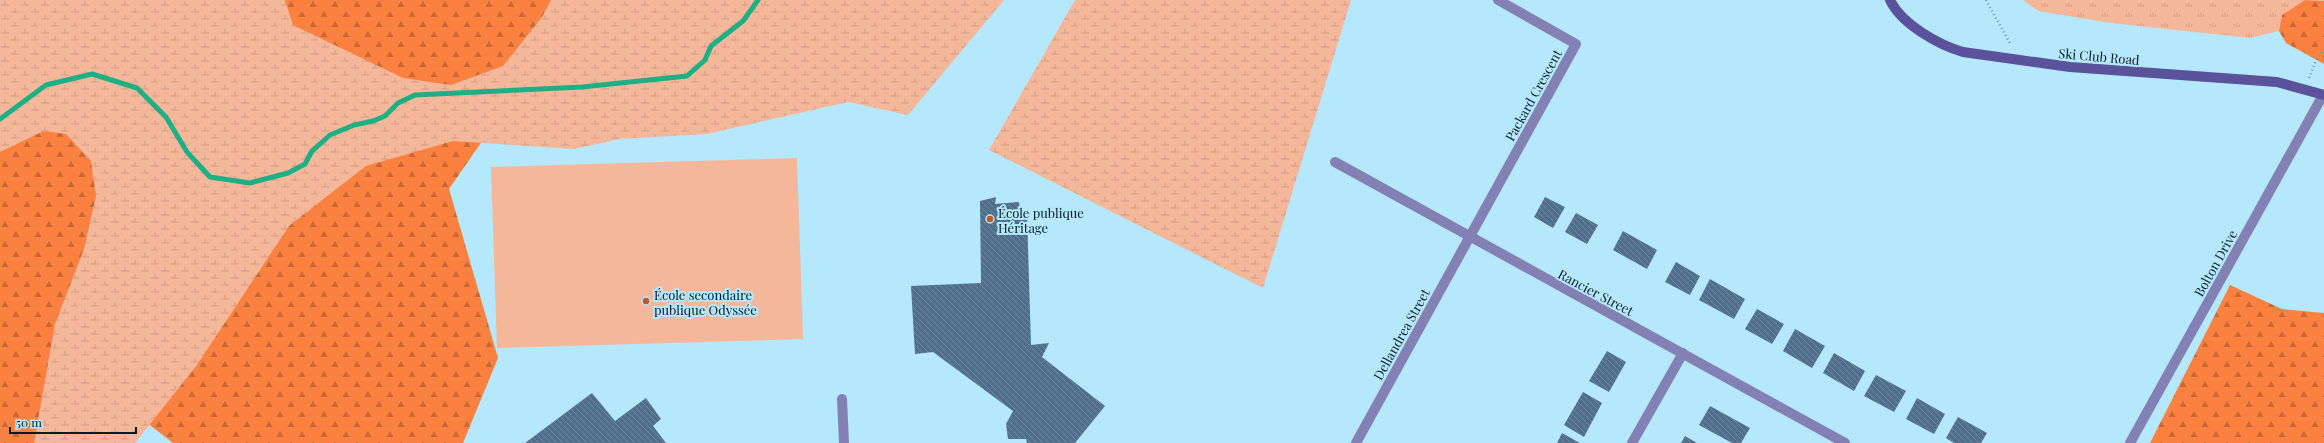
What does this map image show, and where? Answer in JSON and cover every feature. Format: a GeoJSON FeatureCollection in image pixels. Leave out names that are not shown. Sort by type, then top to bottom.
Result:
{"type":"FeatureCollection","features":[{"type":"Feature","properties":{"kind":"street","name":"Packard Crescent"},"geometry":{"type":"LineString","coordinates":[[1468,237],[1576,44],[1498,0]]}},
{"type":"Feature","properties":{"kind":"street","name":"Ski Club Road"},"geometry":{"type":"LineString","coordinates":[[1890,0],[1919,32],[1950,48],[2020,61],[2070,67],[2278,82],[2323,95]]}},
{"type":"Feature","properties":{"kind":"street","name":"Bolton Drive"},"geometry":{"type":"LineString","coordinates":[[2130,443],[2323,95]]}},
{"type":"Feature","properties":{"kind":"street","name":"Rancier Street"},"geometry":{"type":"LineString","coordinates":[[1335,162],[1468,237],[1683,353],[1845,443]]}},
{"type":"Feature","properties":{"kind":"street","name":"Dellandrea Street"},"geometry":{"type":"LineString","coordinates":[[1356,443],[1468,237]]}},
{"type":"Feature","properties":{"kind":"street"},"geometry":{"type":"LineString","coordinates":[[1632,443],[1683,353]]}},
{"type":"Feature","properties":{"kind":"street"},"geometry":{"type":"LineString","coordinates":[[842,399],[844,443]]}},
{"type":"Feature","properties":{"kind":"path"},"geometry":{"type":"LineString","coordinates":[[1986,0],[2020,61]]}},
{"type":"Feature","properties":{"kind":"path"},"geometry":{"type":"LineString","coordinates":[[2305,90],[2316,60],[2324,49]]}},
{"type":"Feature","properties":{"kind":"green space"},"geometry":{"type":"Polygon","coordinates":[[[0,0],[580,0],[449,189],[498,358],[463,443],[173,443],[124,405],[124,443],[0,443],[0,0]]]}},
{"type":"Feature","properties":{"kind":"green space"},"geometry":{"type":"Polygon","coordinates":[[[0,0],[285,0],[293,25],[403,78],[451,85],[503,66],[542,17],[551,0],[1004,0],[908,115],[848,102],[707,134],[620,139],[574,149],[453,141],[366,166],[289,226],[197,365],[135,443],[34,443],[55,324],[84,249],[96,196],[91,161],[66,134],[44,131],[0,152],[0,0]]]}},
{"type":"Feature","properties":{"kind":"green space"},"geometry":{"type":"Polygon","coordinates":[[[1075,0],[1351,0],[1263,288],[989,150],[1075,0]]]}},
{"type":"Feature","properties":{"kind":"green space"},"geometry":{"type":"Polygon","coordinates":[[[2023,0],[2305,0],[2282,15],[2279,31],[2250,38],[2111,23],[2038,11],[2023,0]]]}},
{"type":"Feature","properties":{"kind":"green space"},"geometry":{"type":"Polygon","coordinates":[[[2305,0],[2324,1],[2324,64],[2286,43],[2279,31],[2282,15],[2305,0]]]}},
{"type":"Feature","properties":{"kind":"green space"},"geometry":{"type":"Polygon","coordinates":[[[797,158],[803,339],[497,348],[491,167],[797,158]]]}},
{"type":"Feature","properties":{"kind":"green space"},"geometry":{"type":"Polygon","coordinates":[[[2230,285],[2282,309],[2324,313],[2324,443],[2150,443],[2230,285]]]}},
{"type":"Feature","properties":{"kind":"building"},"geometry":{"type":"Polygon","coordinates":[[[996,197],[995,204],[1019,202],[1020,213],[1027,214],[1031,345],[1049,343],[1042,357],[1105,406],[1075,443],[1027,443],[1026,439],[1008,439],[1006,424],[1013,411],[933,352],[915,354],[911,286],[981,283],[980,201],[996,197]]]}},
{"type":"Feature","properties":{"kind":"building"},"geometry":{"type":"Polygon","coordinates":[[[1545,197],[1565,207],[1553,228],[1534,217],[1545,197]]]}},
{"type":"Feature","properties":{"kind":"building"},"geometry":{"type":"Polygon","coordinates":[[[1576,213],[1598,225],[1587,244],[1565,232],[1576,213]]]}},
{"type":"Feature","properties":{"kind":"building"},"geometry":{"type":"Polygon","coordinates":[[[1623,231],[1657,250],[1647,269],[1613,250],[1623,231]]]}},
{"type":"Feature","properties":{"kind":"building"},"geometry":{"type":"Polygon","coordinates":[[[1676,262],[1700,276],[1690,295],[1665,282],[1676,262]]]}},
{"type":"Feature","properties":{"kind":"building"},"geometry":{"type":"Polygon","coordinates":[[[1710,279],[1745,299],[1734,319],[1699,300],[1710,279]]]}},
{"type":"Feature","properties":{"kind":"building"},"geometry":{"type":"Polygon","coordinates":[[[1757,309],[1784,324],[1772,344],[1745,329],[1757,309]]]}},
{"type":"Feature","properties":{"kind":"building"},"geometry":{"type":"Polygon","coordinates":[[[1795,329],[1825,346],[1812,368],[1783,351],[1795,329]]]}},
{"type":"Feature","properties":{"kind":"building"},"geometry":{"type":"Polygon","coordinates":[[[1607,351],[1626,362],[1609,392],[1589,381],[1607,351]]]}},
{"type":"Feature","properties":{"kind":"building"},"geometry":{"type":"Polygon","coordinates":[[[1834,353],[1865,371],[1854,391],[1823,373],[1834,353]]]}},
{"type":"Feature","properties":{"kind":"building"},"geometry":{"type":"Polygon","coordinates":[[[1876,375],[1906,391],[1894,412],[1864,396],[1876,375]]]}},
{"type":"Feature","properties":{"kind":"building"},"geometry":{"type":"Polygon","coordinates":[[[1583,392],[1602,403],[1584,437],[1564,425],[1583,392]]]}},
{"type":"Feature","properties":{"kind":"building"},"geometry":{"type":"Polygon","coordinates":[[[592,393],[615,421],[646,398],[661,419],[653,426],[666,443],[525,443],[592,393]]]}},
{"type":"Feature","properties":{"kind":"building"},"geometry":{"type":"Polygon","coordinates":[[[1917,398],[1945,414],[1934,434],[1906,419],[1917,398]]]}},
{"type":"Feature","properties":{"kind":"building"},"geometry":{"type":"Polygon","coordinates":[[[1710,406],[1750,428],[1741,443],[1732,443],[1699,425],[1710,406]]]}},
{"type":"Feature","properties":{"kind":"building"},"geometry":{"type":"Polygon","coordinates":[[[1958,417],[1987,433],[1981,443],[1954,443],[1946,438],[1958,417]]]}},
{"type":"Feature","properties":{"kind":"building"},"geometry":{"type":"Polygon","coordinates":[[[1562,433],[1580,443],[1557,443],[1562,433]]]}},
{"type":"Feature","properties":{"kind":"building"},"geometry":{"type":"Polygon","coordinates":[[[1685,436],[1697,443],[1681,443],[1685,436]]]}},
{"type":"Feature","properties":{"kind":"waterway"},"geometry":{"type":"LineString","coordinates":[[0,119],[46,85],[92,74],[137,88],[166,117],[187,152],[210,177],[250,183],[288,173],[305,164],[312,151],[330,135],[354,125],[373,121],[385,116],[398,103],[415,95],[582,87],[687,76],[705,60],[711,46],[743,21],[758,0]]}},
{"type":"Feature","properties":{"kind":"place","name":"École publique Héritage"},"geometry":{"type":"Point","coordinates":[990,219]}},
{"type":"Feature","properties":{"kind":"place","name":"École secondaire publique Odyssée"},"geometry":{"type":"Point","coordinates":[646,301]}}]}
